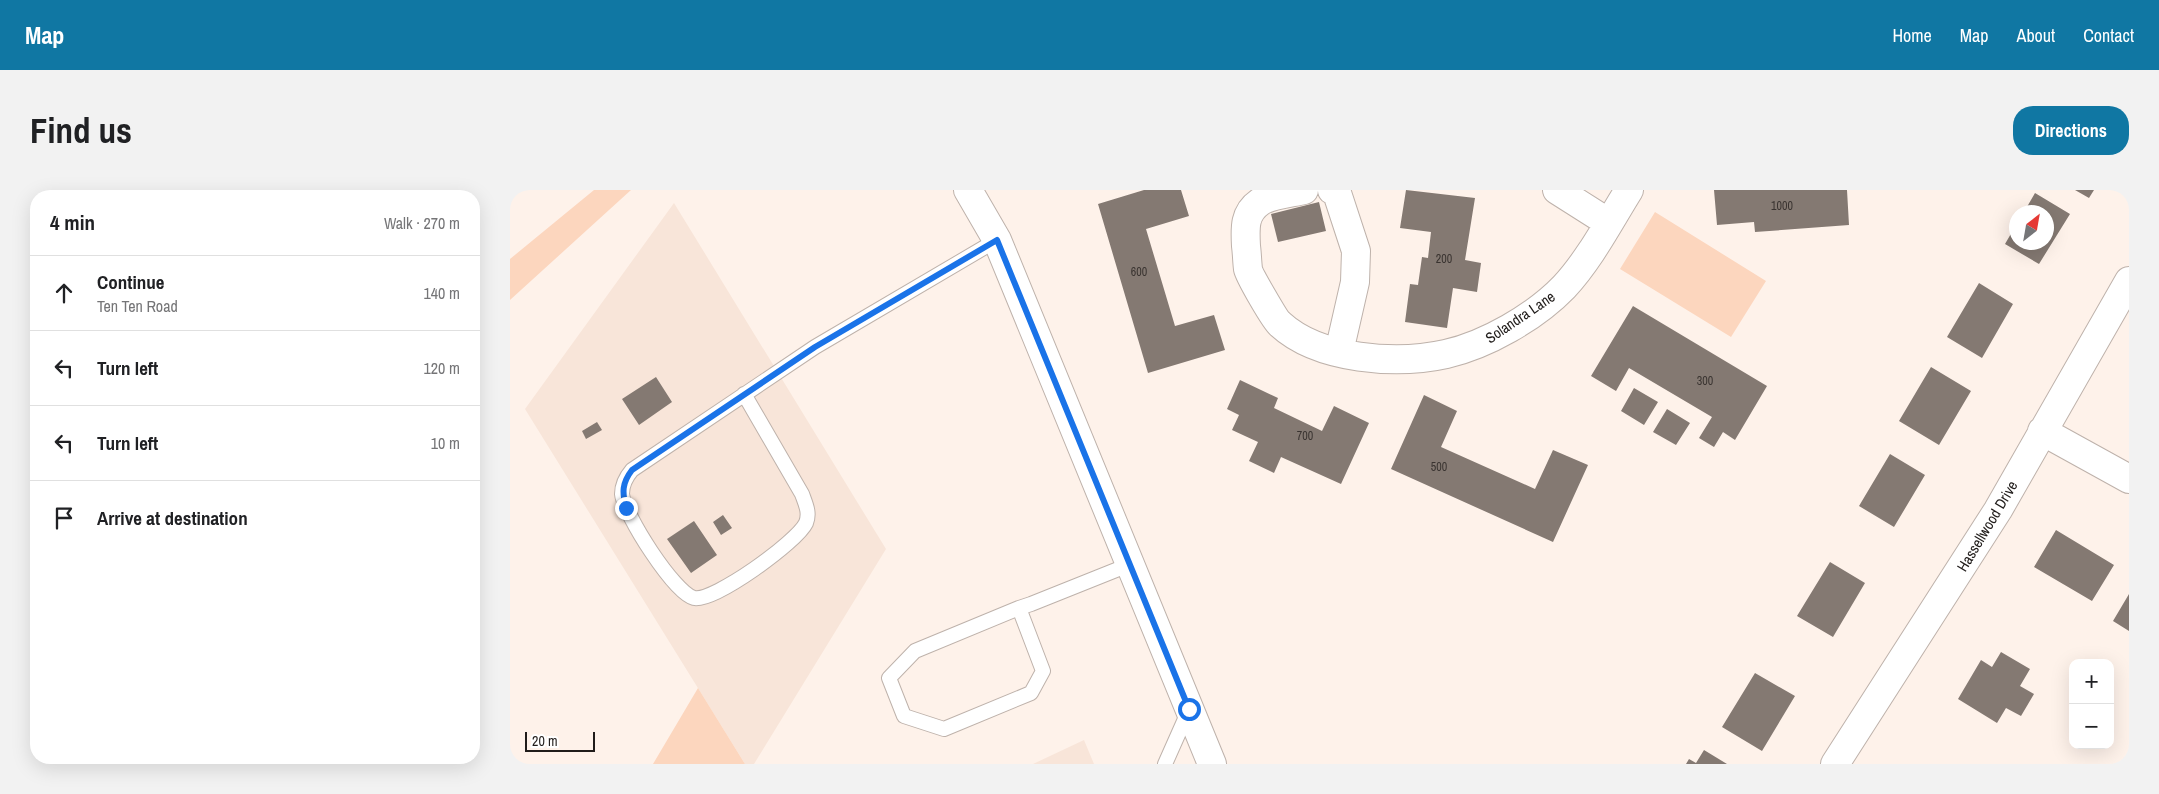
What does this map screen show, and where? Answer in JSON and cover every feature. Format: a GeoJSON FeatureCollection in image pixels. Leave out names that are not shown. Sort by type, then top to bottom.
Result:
{"type":"FeatureCollection","features":[{"type":"Feature","properties":{"kind":"street"},"geometry":{"type":"LineString","coordinates":[[968,190],[997,240],[1212,764]]}},
{"type":"Feature","properties":{"kind":"street","name":"Solandra Lane"},"geometry":{"type":"LineString","coordinates":[[1304,190],[1261,201],[1251,211],[1245,222],[1248,270],[1279,324],[1306,342],[1352,356],[1413,359],[1446,354],[1480,344],[1545,304],[1563,288],[1580,268],[1630,190]]}},
{"type":"Feature","properties":{"kind":"street"},"geometry":{"type":"LineString","coordinates":[[1332,190],[1337,194],[1356,251],[1355,282],[1339,352]]}},
{"type":"Feature","properties":{"kind":"street"},"geometry":{"type":"LineString","coordinates":[[1557,190],[1609,222]]}},
{"type":"Feature","properties":{"kind":"street","name":"Hassellwood Drive"},"geometry":{"type":"LineString","coordinates":[[1835,764],[1952,583],[2129,281]]}},
{"type":"Feature","properties":{"kind":"street"},"geometry":{"type":"LineString","coordinates":[[2042,431],[2129,479]]}},
{"type":"Feature","properties":{"kind":"lane"},"geometry":{"type":"LineString","coordinates":[[744,394],[802,494],[809,512],[806,524],[797,536],[789,542],[726,588],[708,597],[694,598],[682,592],[670,579],[626,508],[622,492],[624,479],[632,470],[744,394],[871,312],[997,240]]}},
{"type":"Feature","properties":{"kind":"lane"},"geometry":{"type":"LineString","coordinates":[[1019,608],[1043,672],[1031,693],[944,729],[904,716],[889,678],[915,651],[1019,608],[1131,564]]}},
{"type":"Feature","properties":{"kind":"lane"},"geometry":{"type":"LineString","coordinates":[[1165,764],[1189,709]]}},
{"type":"Feature","properties":{"kind":"shaded area"},"geometry":{"type":"Polygon","coordinates":[[[594,190],[631,190],[510,300],[510,259],[594,190]]]}},
{"type":"Feature","properties":{"kind":"shaded area"},"geometry":{"type":"Polygon","coordinates":[[[674,203],[886,549],[754,764],[745,764],[525,409],[674,203]]]}},
{"type":"Feature","properties":{"kind":"shaded area"},"geometry":{"type":"Polygon","coordinates":[[[1655,212],[1766,281],[1731,337],[1620,269],[1655,212]]]}},
{"type":"Feature","properties":{"kind":"shaded area"},"geometry":{"type":"Polygon","coordinates":[[[698,688],[745,764],[653,764],[698,688]]]}},
{"type":"Feature","properties":{"kind":"shaded area"},"geometry":{"type":"Polygon","coordinates":[[[1084,740],[1094,764],[1033,764],[1084,740]]]}},
{"type":"Feature","properties":{"kind":"building"},"geometry":{"type":"Polygon","coordinates":[[[1144,190],[1181,190],[1189,216],[1146,229],[1175,326],[1214,315],[1225,350],[1148,373],[1098,204],[1144,190]]]}},
{"type":"Feature","properties":{"kind":"building"},"geometry":{"type":"Polygon","coordinates":[[[1406,190],[1475,198],[1465,260],[1481,263],[1477,292],[1453,288],[1447,328],[1405,322],[1410,284],[1418,285],[1422,257],[1428,258],[1431,232],[1400,228],[1406,190]]]}},
{"type":"Feature","properties":{"kind":"building"},"geometry":{"type":"Polygon","coordinates":[[[1714,190],[1847,190],[1849,225],[1755,232],[1754,222],[1717,225],[1714,190]]]}},
{"type":"Feature","properties":{"kind":"building"},"geometry":{"type":"Polygon","coordinates":[[[2075,190],[2094,190],[2089,198],[2075,190]]]}},
{"type":"Feature","properties":{"kind":"building"},"geometry":{"type":"Polygon","coordinates":[[[2035,193],[2070,214],[2054,240],[2054,205],[2028,205],[2035,193]]]}},
{"type":"Feature","properties":{"kind":"building"},"geometry":{"type":"Polygon","coordinates":[[[1319,202],[1326,231],[1278,242],[1271,214],[1319,202]]]}},
{"type":"Feature","properties":{"kind":"building"},"geometry":{"type":"Polygon","coordinates":[[[2009,237],[2009,246],[2005,244],[2009,237]]]}},
{"type":"Feature","properties":{"kind":"building"},"geometry":{"type":"Polygon","coordinates":[[[2015,250],[2048,250],[2039,264],[2015,250]]]}},
{"type":"Feature","properties":{"kind":"building"},"geometry":{"type":"Polygon","coordinates":[[[1979,283],[2013,304],[1982,358],[1947,337],[1979,283]]]}},
{"type":"Feature","properties":{"kind":"building"},"geometry":{"type":"Polygon","coordinates":[[[1633,306],[1767,386],[1735,440],[1723,432],[1714,447],[1699,438],[1712,417],[1629,368],[1616,391],[1591,376],[1633,306]]]}},
{"type":"Feature","properties":{"kind":"building"},"geometry":{"type":"Polygon","coordinates":[[[1931,367],[1971,391],[1939,445],[1899,421],[1931,367]]]}},
{"type":"Feature","properties":{"kind":"building"},"geometry":{"type":"Polygon","coordinates":[[[656,377],[672,402],[639,425],[622,399],[656,377]]]}},
{"type":"Feature","properties":{"kind":"building"},"geometry":{"type":"Polygon","coordinates":[[[1240,380],[1278,398],[1274,408],[1322,431],[1334,406],[1369,423],[1341,484],[1281,457],[1274,473],[1249,461],[1258,442],[1232,430],[1239,415],[1227,409],[1240,380]]]}},
{"type":"Feature","properties":{"kind":"building"},"geometry":{"type":"Polygon","coordinates":[[[1634,388],[1658,402],[1644,425],[1621,411],[1634,388]]]}},
{"type":"Feature","properties":{"kind":"building"},"geometry":{"type":"Polygon","coordinates":[[[1424,395],[1457,411],[1441,447],[1535,489],[1553,450],[1588,465],[1553,542],[1391,469],[1424,395]]]}},
{"type":"Feature","properties":{"kind":"building"},"geometry":{"type":"Polygon","coordinates":[[[1667,409],[1690,423],[1676,445],[1653,432],[1667,409]]]}},
{"type":"Feature","properties":{"kind":"building"},"geometry":{"type":"Polygon","coordinates":[[[597,422],[602,430],[586,439],[582,431],[597,422]]]}},
{"type":"Feature","properties":{"kind":"building"},"geometry":{"type":"Polygon","coordinates":[[[1890,454],[1925,475],[1894,527],[1859,506],[1890,454]]]}},
{"type":"Feature","properties":{"kind":"building"},"geometry":{"type":"Polygon","coordinates":[[[723,515],[732,528],[721,535],[713,522],[723,515]]]}},
{"type":"Feature","properties":{"kind":"building"},"geometry":{"type":"Polygon","coordinates":[[[694,521],[717,555],[691,573],[667,539],[694,521]]]}},
{"type":"Feature","properties":{"kind":"building"},"geometry":{"type":"Polygon","coordinates":[[[2056,530],[2114,565],[2092,601],[2034,567],[2056,530]]]}},
{"type":"Feature","properties":{"kind":"building"},"geometry":{"type":"Polygon","coordinates":[[[1830,562],[1865,583],[1833,637],[1797,616],[1830,562]]]}},
{"type":"Feature","properties":{"kind":"building"},"geometry":{"type":"Polygon","coordinates":[[[2129,594],[2129,631],[2113,621],[2129,594]]]}},
{"type":"Feature","properties":{"kind":"building"},"geometry":{"type":"Polygon","coordinates":[[[2001,652],[2030,669],[2020,686],[2034,694],[2021,716],[2006,708],[1997,723],[1958,699],[1981,660],[1992,667],[2001,652]]]}},
{"type":"Feature","properties":{"kind":"building"},"geometry":{"type":"Polygon","coordinates":[[[1755,673],[1795,696],[1762,751],[1722,727],[1755,673]]]}},
{"type":"Feature","properties":{"kind":"building"},"geometry":{"type":"Polygon","coordinates":[[[1704,750],[1727,764],[1686,764],[1689,759],[1696,763],[1704,750]]]}},
{"type":"Feature","properties":{"kind":"route"},"geometry":{"type":"LineString","coordinates":[[626,508],[622,492],[624,479],[632,470],[815,347],[871,312],[997,240],[1189,709]]}}]}
